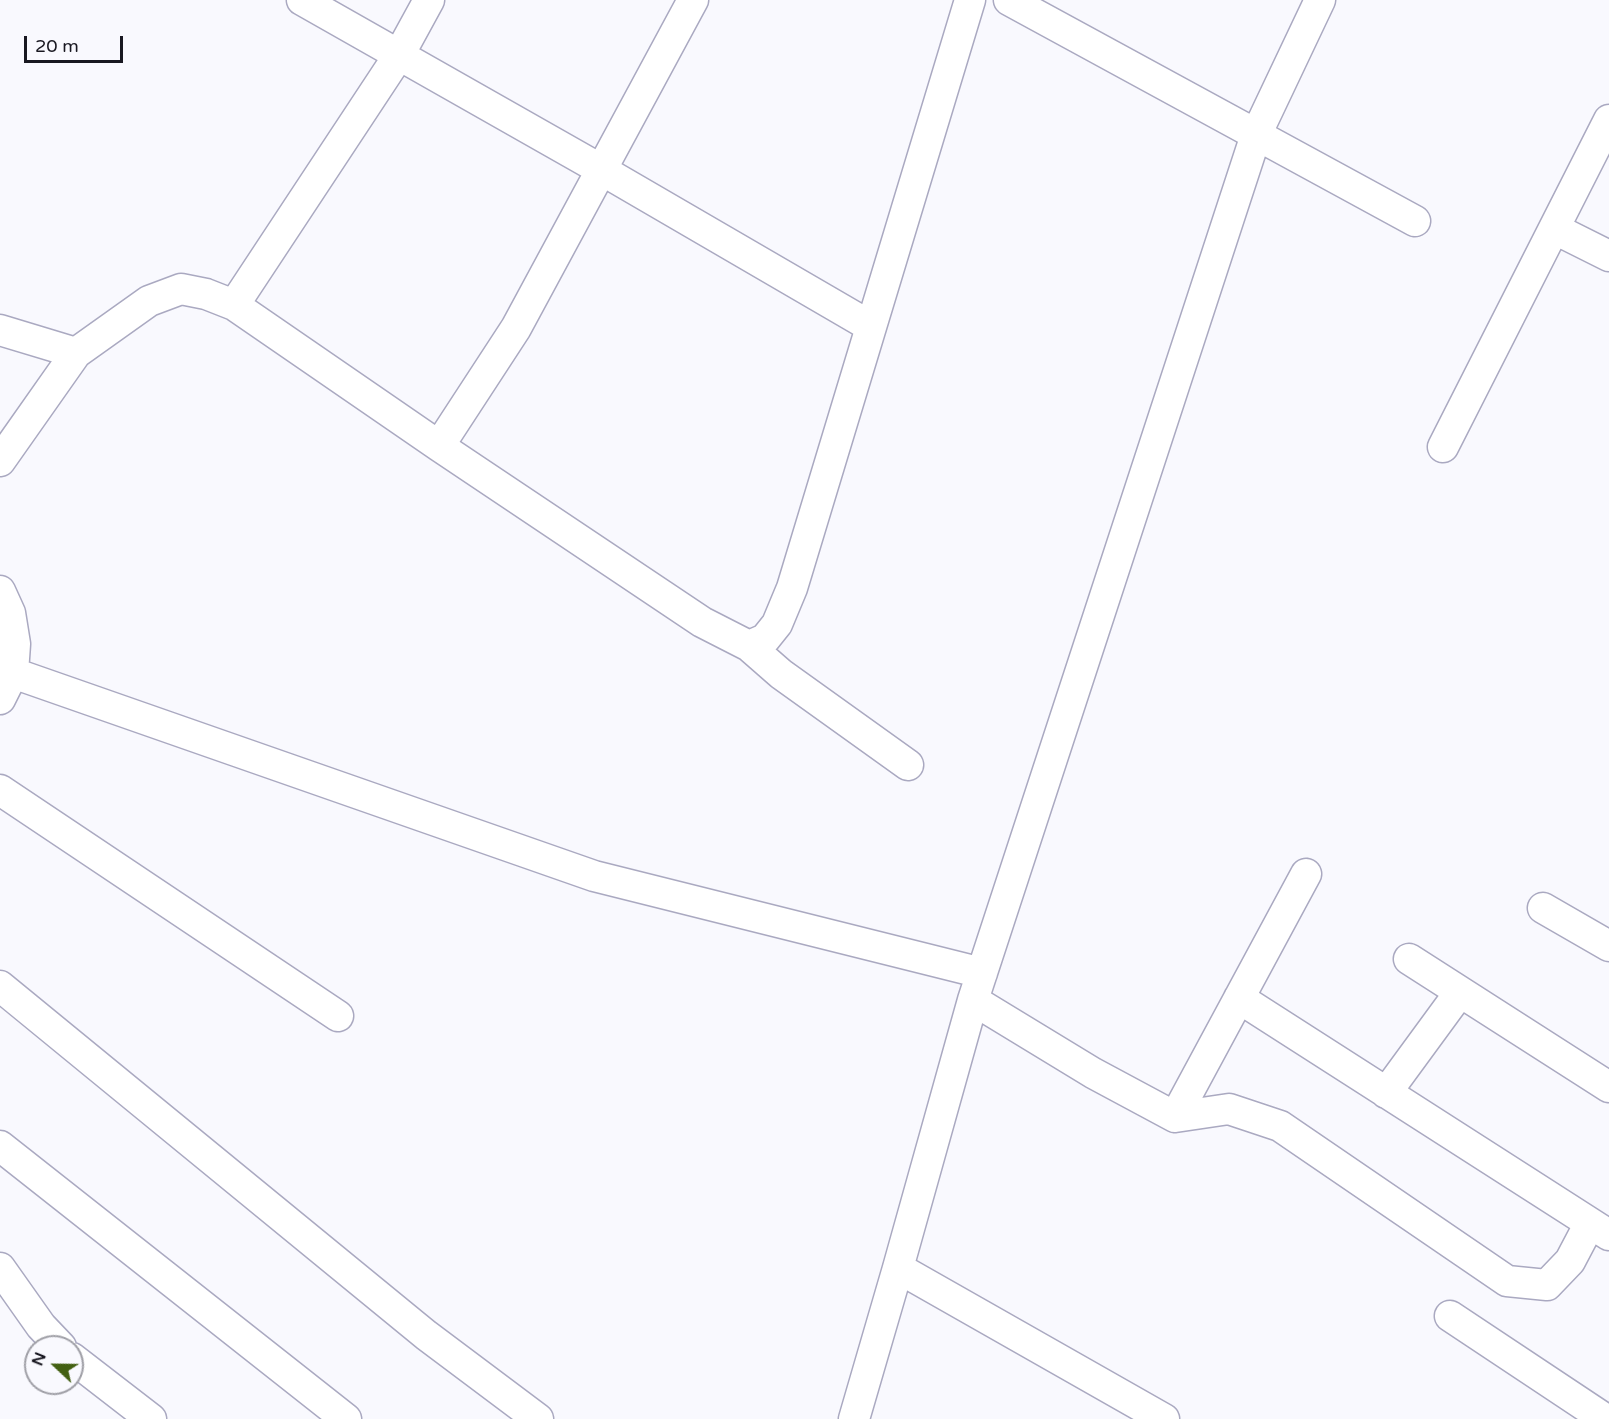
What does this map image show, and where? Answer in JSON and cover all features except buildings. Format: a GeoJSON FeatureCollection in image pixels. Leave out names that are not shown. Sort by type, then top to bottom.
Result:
{"type":"FeatureCollection","features":[{"type":"Feature","properties":{"kind":"street"},"geometry":{"type":"LineString","coordinates":[[302,0],[870,326]]}},
{"type":"Feature","properties":{"kind":"street"},"geometry":{"type":"LineString","coordinates":[[234,305],[399,55],[429,0]]}},
{"type":"Feature","properties":{"kind":"street"},"geometry":{"type":"LineString","coordinates":[[439,446],[516,328],[693,0]]}},
{"type":"Feature","properties":{"kind":"street"},"geometry":{"type":"LineString","coordinates":[[749,646],[765,639],[777,624],[792,588],[970,0]]}},
{"type":"Feature","properties":{"kind":"street"},"geometry":{"type":"LineString","coordinates":[[1009,0],[1415,221]]}},
{"type":"Feature","properties":{"kind":"street"},"geometry":{"type":"LineString","coordinates":[[854,1419],[977,986],[1256,135],[1320,0]]}},
{"type":"Feature","properties":{"kind":"street"},"geometry":{"type":"LineString","coordinates":[[1443,447],[1609,120]]}},
{"type":"Feature","properties":{"kind":"street"},"geometry":{"type":"LineString","coordinates":[[1555,229],[1609,256]]}},
{"type":"Feature","properties":{"kind":"street"},"geometry":{"type":"LineString","coordinates":[[0,460],[76,353],[149,301],[181,289],[206,294],[234,305],[702,622],[749,646],[781,674],[908,765]]}},
{"type":"Feature","properties":{"kind":"street"},"geometry":{"type":"LineString","coordinates":[[0,330],[76,353]]}},
{"type":"Feature","properties":{"kind":"street"},"geometry":{"type":"LineString","coordinates":[[0,591],[10,613],[15,644],[13,673],[0,699]]}},
{"type":"Feature","properties":{"kind":"street"},"geometry":{"type":"LineString","coordinates":[[13,673],[594,876],[977,986],[1093,1073],[1175,1117],[1229,1109],[1280,1126],[1507,1281],[1548,1285],[1599,1229],[1239,999]]}},
{"type":"Feature","properties":{"kind":"street"},"geometry":{"type":"LineString","coordinates":[[0,790],[338,1016]]}},
{"type":"Feature","properties":{"kind":"street"},"geometry":{"type":"LineString","coordinates":[[1175,1117],[1306,874]]}},
{"type":"Feature","properties":{"kind":"street"},"geometry":{"type":"LineString","coordinates":[[1543,908],[1609,946]]}},
{"type":"Feature","properties":{"kind":"street"},"geometry":{"type":"LineString","coordinates":[[1409,959],[1609,1087]]}},
{"type":"Feature","properties":{"kind":"street"},"geometry":{"type":"LineString","coordinates":[[0,986],[426,1335],[538,1419]]}},
{"type":"Feature","properties":{"kind":"street"},"geometry":{"type":"LineString","coordinates":[[1386,1093],[1460,992]]}},
{"type":"Feature","properties":{"kind":"street"},"geometry":{"type":"LineString","coordinates":[[0,1146],[346,1419]]}},
{"type":"Feature","properties":{"kind":"street"},"geometry":{"type":"LineString","coordinates":[[0,1268],[50,1335]]}},
{"type":"Feature","properties":{"kind":"street"},"geometry":{"type":"LineString","coordinates":[[898,1268],[1164,1419]]}},
{"type":"Feature","properties":{"kind":"street"},"geometry":{"type":"LineString","coordinates":[[1450,1316],[1605,1419]]}},
{"type":"Feature","properties":{"kind":"street"},"geometry":{"type":"LineString","coordinates":[[84,1368],[151,1419]]}}]}
